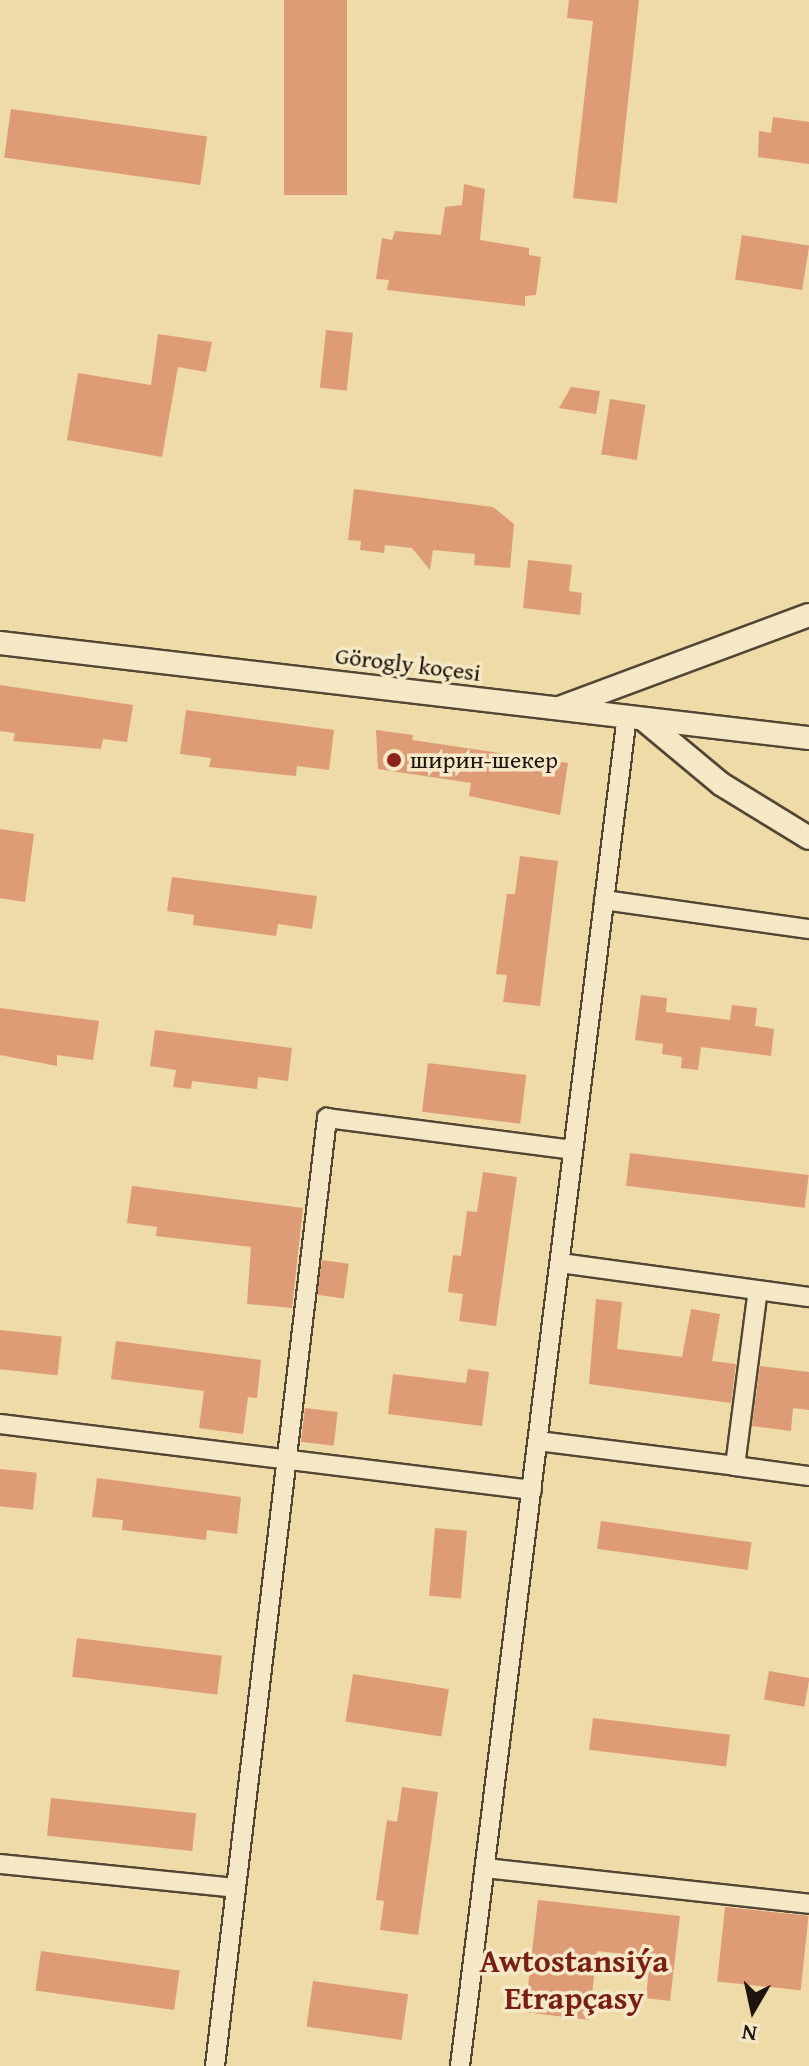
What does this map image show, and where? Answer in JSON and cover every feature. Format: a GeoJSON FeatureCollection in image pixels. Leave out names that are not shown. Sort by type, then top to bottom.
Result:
{"type":"FeatureCollection","features":[{"type":"Feature","properties":{"kind":"street"},"geometry":{"type":"LineString","coordinates":[[557,708],[809,615]]}},
{"type":"Feature","properties":{"kind":"street","name":"Görogly koçesi"},"geometry":{"type":"LineString","coordinates":[[0,643],[809,738]]}},
{"type":"Feature","properties":{"kind":"street"},"geometry":{"type":"LineString","coordinates":[[460,2066],[604,900],[635,718],[721,784],[809,838]]}},
{"type":"Feature","properties":{"kind":"street"},"geometry":{"type":"LineString","coordinates":[[604,900],[809,929]]}},
{"type":"Feature","properties":{"kind":"street"},"geometry":{"type":"LineString","coordinates":[[215,2066],[327,1118],[573,1150]]}},
{"type":"Feature","properties":{"kind":"street"},"geometry":{"type":"LineString","coordinates":[[560,1263],[809,1297]]}},
{"type":"Feature","properties":{"kind":"street"},"geometry":{"type":"LineString","coordinates":[[735,1466],[758,1290]]}},
{"type":"Feature","properties":{"kind":"street"},"geometry":{"type":"LineString","coordinates":[[0,1424],[532,1490]]}},
{"type":"Feature","properties":{"kind":"street"},"geometry":{"type":"LineString","coordinates":[[538,1441],[809,1476]]}},
{"type":"Feature","properties":{"kind":"street"},"geometry":{"type":"LineString","coordinates":[[0,1864],[236,1888]]}},
{"type":"Feature","properties":{"kind":"street"},"geometry":{"type":"LineString","coordinates":[[485,1868],[809,1904]]}},
{"type":"Feature","properties":{"kind":"building"},"geometry":{"type":"Polygon","coordinates":[[[284,0],[347,0],[347,195],[284,195],[284,0]]]}},
{"type":"Feature","properties":{"kind":"building"},"geometry":{"type":"Polygon","coordinates":[[[569,0],[639,0],[617,203],[573,198],[593,21],[567,18],[569,0]]]}},
{"type":"Feature","properties":{"kind":"building"},"geometry":{"type":"Polygon","coordinates":[[[11,109],[207,137],[200,185],[4,158],[11,109]]]}},
{"type":"Feature","properties":{"kind":"building"},"geometry":{"type":"Polygon","coordinates":[[[773,117],[809,122],[809,164],[758,157],[759,131],[771,133],[773,117]]]}},
{"type":"Feature","properties":{"kind":"building"},"geometry":{"type":"Polygon","coordinates":[[[464,184],[485,189],[480,240],[529,248],[529,255],[541,257],[536,295],[525,296],[525,306],[387,290],[389,280],[376,279],[382,238],[392,240],[395,231],[441,235],[445,207],[462,205],[464,184]]]}},
{"type":"Feature","properties":{"kind":"building"},"geometry":{"type":"Polygon","coordinates":[[[742,235],[809,246],[802,290],[735,279],[742,235]]]}},
{"type":"Feature","properties":{"kind":"building"},"geometry":{"type":"Polygon","coordinates":[[[326,330],[353,333],[347,391],[320,388],[326,330]]]}},
{"type":"Feature","properties":{"kind":"building"},"geometry":{"type":"Polygon","coordinates":[[[158,334],[212,342],[206,372],[178,367],[162,457],[67,440],[78,373],[151,385],[158,334]]]}},
{"type":"Feature","properties":{"kind":"building"},"geometry":{"type":"Polygon","coordinates":[[[571,387],[600,391],[596,414],[559,408],[571,387]]]}},
{"type":"Feature","properties":{"kind":"building"},"geometry":{"type":"Polygon","coordinates":[[[610,399],[646,405],[637,460],[601,454],[610,399]]]}},
{"type":"Feature","properties":{"kind":"building"},"geometry":{"type":"Polygon","coordinates":[[[354,489],[493,507],[514,524],[510,568],[474,565],[475,554],[433,550],[430,570],[412,548],[385,545],[384,553],[360,550],[361,541],[348,540],[354,489]]]}},
{"type":"Feature","properties":{"kind":"building"},"geometry":{"type":"Polygon","coordinates":[[[528,560],[572,565],[569,591],[582,593],[580,615],[523,608],[528,560]]]}},
{"type":"Feature","properties":{"kind":"building"},"geometry":{"type":"Polygon","coordinates":[[[0,685],[133,705],[127,742],[103,739],[101,749],[13,741],[15,733],[0,731],[0,685]]]}},
{"type":"Feature","properties":{"kind":"building"},"geometry":{"type":"Polygon","coordinates":[[[186,710],[334,730],[329,770],[297,766],[296,776],[209,767],[211,758],[180,754],[186,710]]]}},
{"type":"Feature","properties":{"kind":"building"},"geometry":{"type":"Polygon","coordinates":[[[376,730],[413,735],[412,740],[568,763],[560,815],[469,796],[471,783],[378,769],[376,730]]]}},
{"type":"Feature","properties":{"kind":"building"},"geometry":{"type":"Polygon","coordinates":[[[0,829],[34,834],[25,902],[0,898],[0,829]]]}},
{"type":"Feature","properties":{"kind":"building"},"geometry":{"type":"Polygon","coordinates":[[[520,856],[558,861],[540,1006],[503,1002],[507,975],[496,974],[507,894],[515,894],[520,856]]]}},
{"type":"Feature","properties":{"kind":"building"},"geometry":{"type":"Polygon","coordinates":[[[172,877],[317,896],[312,929],[278,924],[276,936],[193,925],[194,915],[167,911],[172,877]]]}},
{"type":"Feature","properties":{"kind":"building"},"geometry":{"type":"Polygon","coordinates":[[[641,995],[667,998],[666,1012],[730,1020],[732,1005],[757,1008],[755,1026],[774,1029],[771,1056],[701,1047],[698,1070],[681,1068],[682,1057],[662,1054],[663,1044],[635,1040],[641,995]]]}},
{"type":"Feature","properties":{"kind":"building"},"geometry":{"type":"Polygon","coordinates":[[[0,1008],[99,1021],[93,1060],[57,1055],[57,1066],[0,1055],[0,1008]]]}},
{"type":"Feature","properties":{"kind":"building"},"geometry":{"type":"Polygon","coordinates":[[[155,1030],[292,1048],[288,1081],[258,1077],[257,1089],[192,1081],[191,1089],[173,1087],[176,1070],[150,1066],[155,1030]]]}},
{"type":"Feature","properties":{"kind":"building"},"geometry":{"type":"Polygon","coordinates":[[[428,1063],[526,1075],[520,1124],[422,1112],[428,1063]]]}},
{"type":"Feature","properties":{"kind":"building"},"geometry":{"type":"Polygon","coordinates":[[[630,1153],[809,1175],[805,1208],[626,1186],[630,1153]]]}},
{"type":"Feature","properties":{"kind":"building"},"geometry":{"type":"Polygon","coordinates":[[[483,1172],[517,1177],[496,1326],[459,1321],[463,1294],[448,1292],[453,1255],[461,1256],[467,1211],[477,1212],[483,1172]]]}},
{"type":"Feature","properties":{"kind":"building"},"geometry":{"type":"Polygon","coordinates":[[[132,1186],[303,1208],[292,1308],[247,1304],[251,1247],[156,1236],[157,1227],[127,1223],[132,1186]]]}},
{"type":"Feature","properties":{"kind":"building"},"geometry":{"type":"Polygon","coordinates":[[[322,1260],[349,1264],[344,1298],[317,1295],[322,1260]]]}},
{"type":"Feature","properties":{"kind":"building"},"geometry":{"type":"Polygon","coordinates":[[[596,1299],[622,1302],[617,1349],[682,1357],[691,1309],[720,1314],[712,1361],[736,1364],[731,1403],[589,1384],[596,1299]]]}},
{"type":"Feature","properties":{"kind":"building"},"geometry":{"type":"Polygon","coordinates":[[[0,1330],[62,1336],[58,1375],[0,1369],[0,1330]]]}},
{"type":"Feature","properties":{"kind":"building"},"geometry":{"type":"Polygon","coordinates":[[[116,1341],[261,1360],[257,1398],[248,1397],[243,1434],[199,1428],[204,1391],[111,1379],[116,1341]]]}},
{"type":"Feature","properties":{"kind":"building"},"geometry":{"type":"Polygon","coordinates":[[[760,1366],[809,1372],[809,1410],[793,1408],[791,1431],[752,1426],[760,1366]]]}},
{"type":"Feature","properties":{"kind":"building"},"geometry":{"type":"Polygon","coordinates":[[[468,1369],[489,1372],[482,1426],[388,1414],[393,1374],[466,1383],[468,1369]]]}},
{"type":"Feature","properties":{"kind":"building"},"geometry":{"type":"Polygon","coordinates":[[[305,1408],[338,1412],[334,1446],[301,1442],[305,1408]]]}},
{"type":"Feature","properties":{"kind":"building"},"geometry":{"type":"Polygon","coordinates":[[[0,1469],[37,1473],[33,1510],[0,1506],[0,1469]]]}},
{"type":"Feature","properties":{"kind":"building"},"geometry":{"type":"Polygon","coordinates":[[[97,1478],[241,1497],[237,1534],[207,1530],[206,1540],[122,1530],[123,1520],[92,1517],[97,1478]]]}},
{"type":"Feature","properties":{"kind":"building"},"geometry":{"type":"Polygon","coordinates":[[[601,1521],[752,1542],[748,1570],[597,1549],[601,1521]]]}},
{"type":"Feature","properties":{"kind":"building"},"geometry":{"type":"Polygon","coordinates":[[[435,1528],[467,1531],[461,1599],[429,1596],[435,1528]]]}},
{"type":"Feature","properties":{"kind":"building"},"geometry":{"type":"Polygon","coordinates":[[[77,1638],[222,1656],[217,1695],[72,1677],[77,1638]]]}},
{"type":"Feature","properties":{"kind":"building"},"geometry":{"type":"Polygon","coordinates":[[[769,1671],[809,1678],[804,1707],[764,1700],[769,1671]]]}},
{"type":"Feature","properties":{"kind":"building"},"geometry":{"type":"Polygon","coordinates":[[[353,1674],[449,1689],[441,1737],[345,1721],[353,1674]]]}},
{"type":"Feature","properties":{"kind":"building"},"geometry":{"type":"Polygon","coordinates":[[[593,1718],[730,1735],[726,1767],[589,1750],[593,1718]]]}},
{"type":"Feature","properties":{"kind":"building"},"geometry":{"type":"Polygon","coordinates":[[[402,1787],[438,1792],[418,1935],[380,1930],[384,1901],[376,1900],[387,1820],[397,1822],[402,1787]]]}},
{"type":"Feature","properties":{"kind":"building"},"geometry":{"type":"Polygon","coordinates":[[[51,1798],[196,1813],[192,1851],[47,1836],[51,1798]]]}},
{"type":"Feature","properties":{"kind":"building"},"geometry":{"type":"Polygon","coordinates":[[[538,1900],[680,1916],[670,2001],[646,1998],[650,1957],[597,1951],[589,2020],[525,2012],[538,1900]]]}},
{"type":"Feature","properties":{"kind":"building"},"geometry":{"type":"Polygon","coordinates":[[[725,1907],[809,1916],[801,1990],[717,1982],[725,1907]]]}},
{"type":"Feature","properties":{"kind":"building"},"geometry":{"type":"Polygon","coordinates":[[[41,1951],[180,1970],[174,2010],[35,1991],[41,1951]]]}},
{"type":"Feature","properties":{"kind":"building"},"geometry":{"type":"Polygon","coordinates":[[[313,1981],[408,1994],[402,2040],[307,2027],[313,1981]]]}},
{"type":"Feature","properties":{"kind":"place","name":"ширин-шекер"},"geometry":{"type":"Point","coordinates":[394,760]}},
{"type":"Feature","properties":{"kind":"district","name":"Awtostansiýa Etrapçasy"},"geometry":{"type":"Point","coordinates":[574,1980]}}]}
